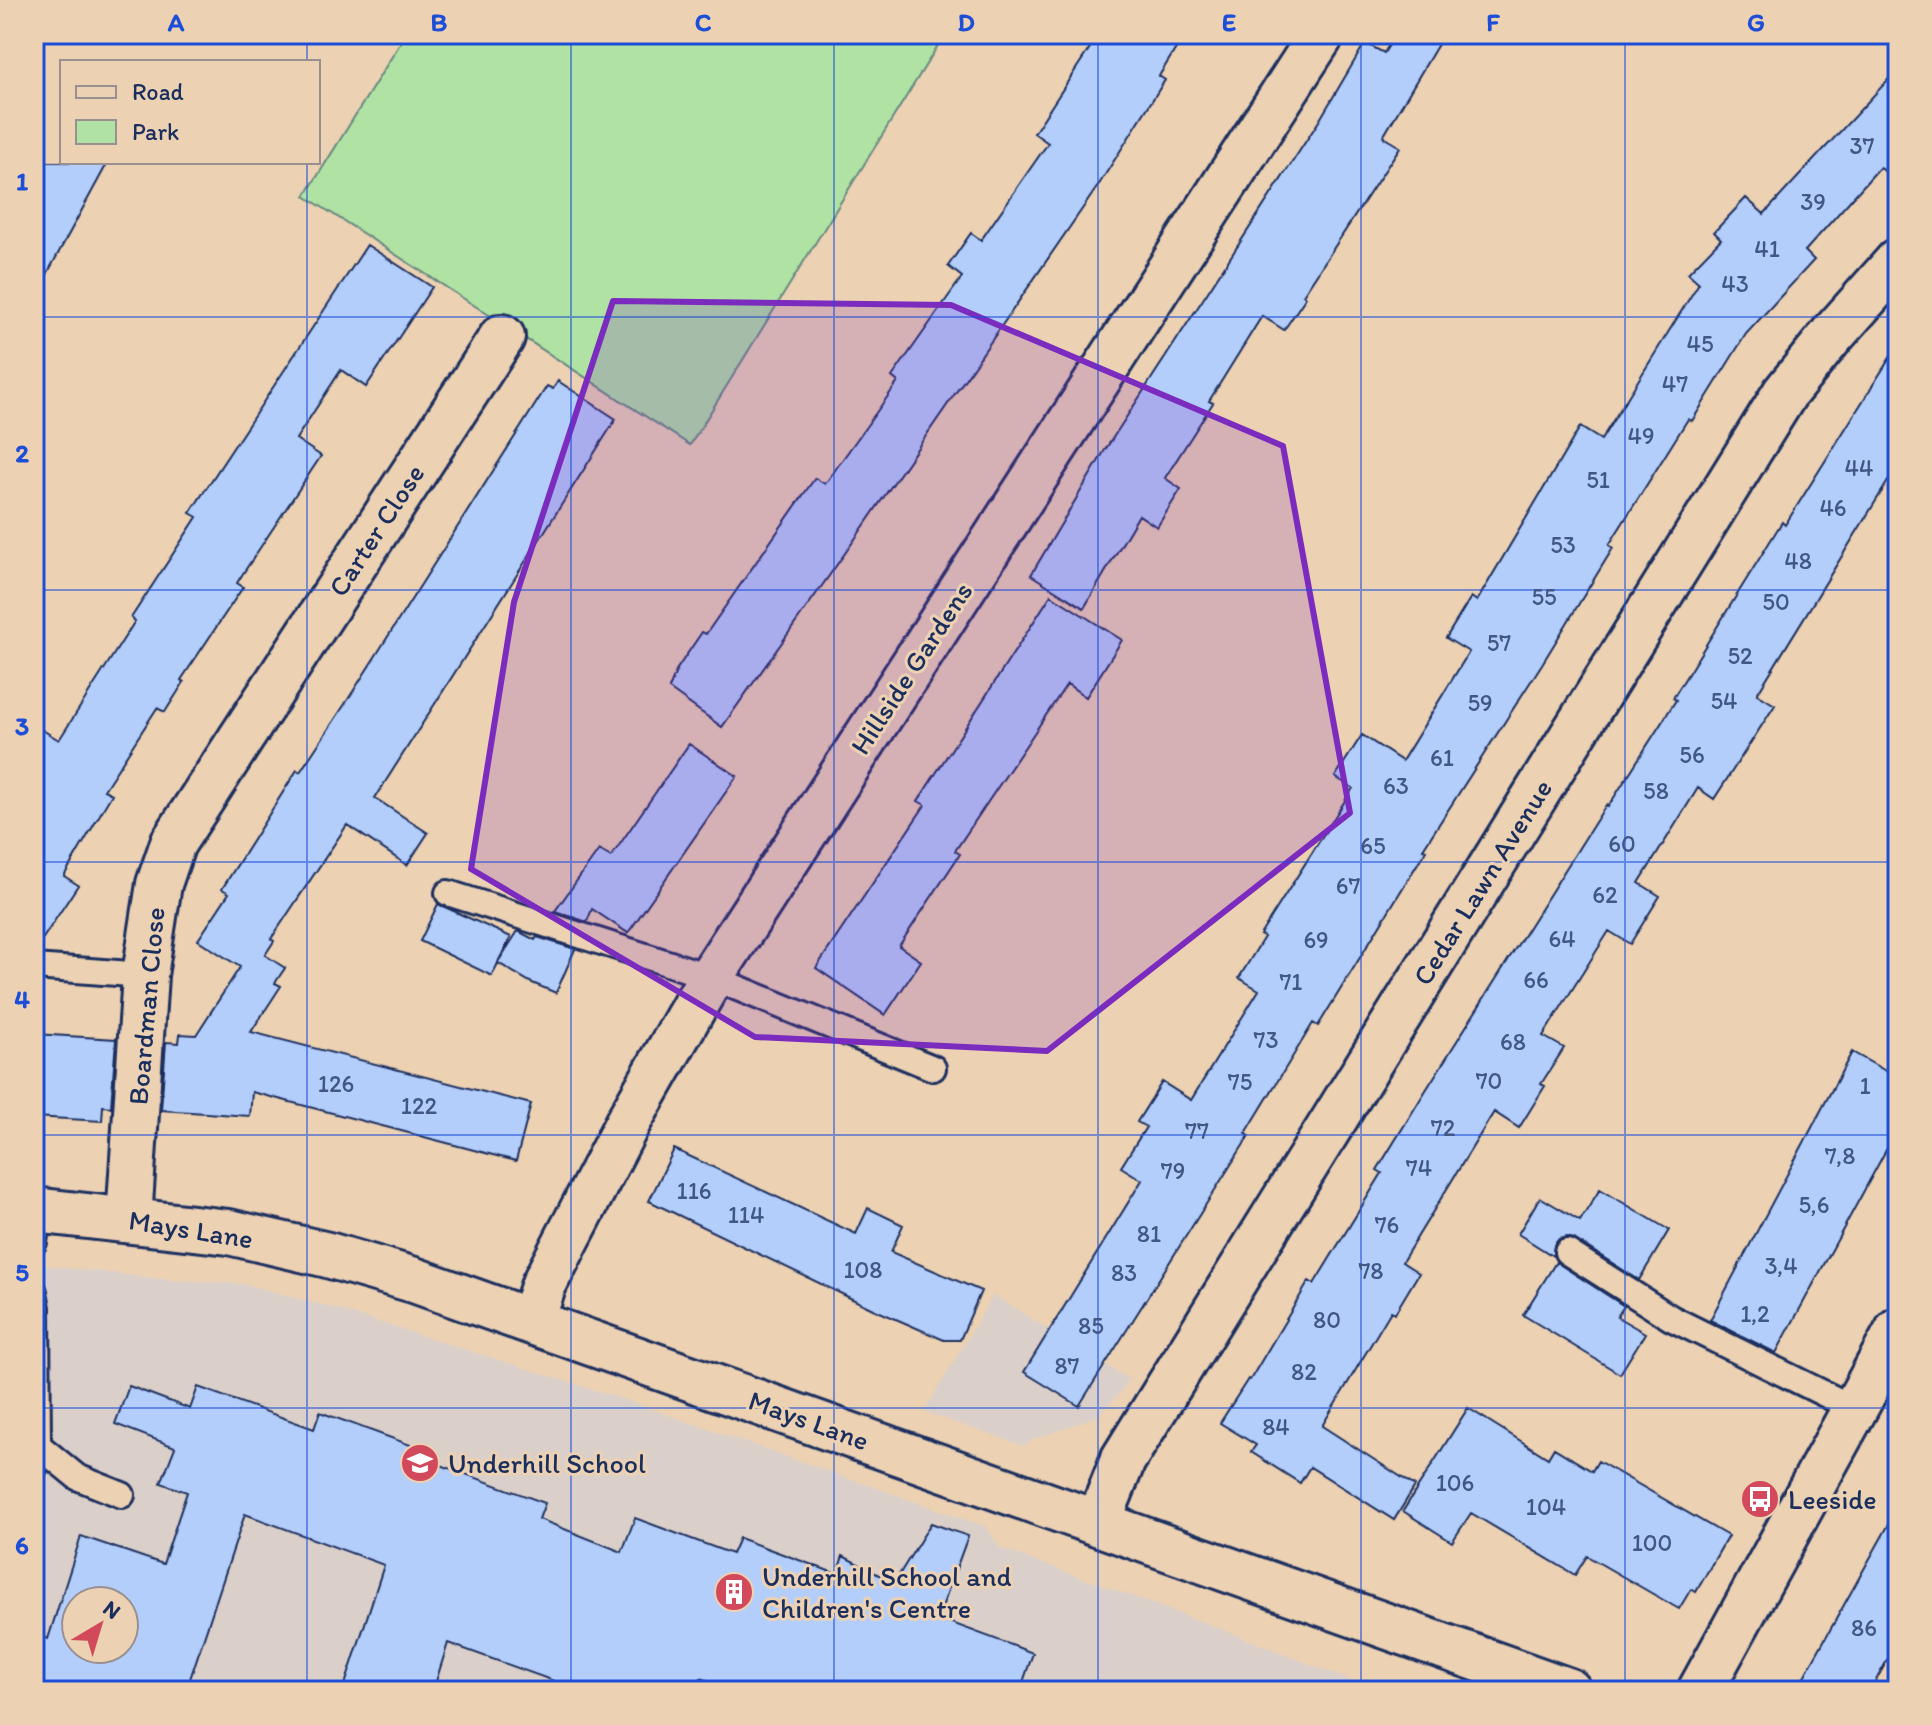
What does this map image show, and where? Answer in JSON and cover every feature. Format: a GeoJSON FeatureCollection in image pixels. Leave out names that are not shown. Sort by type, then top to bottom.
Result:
{"type":"FeatureCollection","features":[{"type":"Feature","properties":{"kind":"street","name":"Hillside Gardens"},"geometry":{"type":"LineString","coordinates":[[532,1320],[544,1284],[628,1122],[711,977],[1322,34]]}},
{"type":"Feature","properties":{"kind":"street","name":"Cedar Lawn Avenue"},"geometry":{"type":"LineString","coordinates":[[1098,1523],[1123,1460],[1785,393],[1898,261]]}},
{"type":"Feature","properties":{"kind":"street","name":"Carter Close"},"geometry":{"type":"LineString","coordinates":[[251,722],[502,337]]}},
{"type":"Feature","properties":{"kind":"street","name":"Boardman Close"},"geometry":{"type":"LineString","coordinates":[[129,1220],[145,975],[159,884],[173,843],[251,722]]}},
{"type":"Feature","properties":{"kind":"street","name":"Mays Lane"},"geometry":{"type":"LineString","coordinates":[[36,1221],[129,1220],[229,1232],[328,1255],[414,1280],[1569,1691]]}},
{"type":"Feature","properties":{"kind":"street"},"geometry":{"type":"LineString","coordinates":[[1700,1691],[1898,1330]]}},
{"type":"Feature","properties":{"kind":"lane"},"geometry":{"type":"LineString","coordinates":[[448,893],[711,977],[933,1068]]}},
{"type":"Feature","properties":{"kind":"lane"},"geometry":{"type":"LineString","coordinates":[[34,967],[145,975]]}},
{"type":"Feature","properties":{"kind":"lane"},"geometry":{"type":"LineString","coordinates":[[1567,1252],[1671,1318],[1855,1409]]}},
{"type":"Feature","properties":{"kind":"lane"},"geometry":{"type":"LineString","coordinates":[[34,1292],[37,1308],[36,1457],[122,1495]]}},
{"type":"Feature","properties":{"kind":"highlighted area"},"geometry":{"type":"Polygon","coordinates":[[[613,301],[951,305],[1283,446],[1350,813],[1047,1051],[755,1037],[471,869],[514,602],[613,301]]]}},
{"type":"Feature","properties":{"kind":"shaded area","name":"Underhill School"},"geometry":{"type":"Polygon","coordinates":[[[34,1264],[172,1280],[245,1284],[340,1310],[626,1400],[987,1527],[1000,1548],[1219,1628],[1378,1691],[34,1691],[34,1264]]]}},
{"type":"Feature","properties":{"kind":"shaded area"},"geometry":{"type":"Polygon","coordinates":[[[993,1295],[1129,1379],[1116,1398],[1095,1417],[1024,1446],[924,1412],[993,1295]]]}},
{"type":"Feature","properties":{"kind":"green space"},"geometry":{"type":"Polygon","coordinates":[[[406,34],[945,34],[690,445],[305,196],[406,34]]]}},
{"type":"Feature","properties":{"kind":"building"},"geometry":{"type":"Polygon","coordinates":[[[1099,34],[1185,34],[1159,76],[1165,80],[1098,186],[722,727],[669,689],[677,669],[702,632],[706,634],[815,478],[825,484],[898,382],[892,377],[962,277],[948,266],[971,233],[981,240],[1048,143],[1034,133],[1099,34]]]}},
{"type":"Feature","properties":{"kind":"building"},"geometry":{"type":"Polygon","coordinates":[[[1396,34],[1444,34],[1383,137],[1400,147],[1303,295],[1306,297],[1284,330],[1262,316],[1209,401],[1213,403],[1165,478],[1181,489],[1157,527],[1139,515],[1084,608],[1031,575],[1105,450],[1319,121],[1365,43],[1384,53],[1396,34]]]}},
{"type":"Feature","properties":{"kind":"building"},"geometry":{"type":"Polygon","coordinates":[[[1898,69],[1898,184],[1880,167],[1805,251],[1814,260],[1746,334],[1692,421],[1688,419],[1609,545],[1613,548],[1542,664],[1423,849],[1426,850],[1318,1026],[1313,1023],[1246,1133],[1249,1136],[1079,1406],[1024,1372],[1142,1180],[1121,1167],[1146,1127],[1137,1122],[1162,1082],[1191,1100],[1259,990],[1239,978],[1264,937],[1260,935],[1353,788],[1335,777],[1362,735],[1402,761],[1469,652],[1446,638],[1471,597],[1477,601],[1580,427],[1601,440],[1699,283],[1688,273],[1721,239],[1714,232],[1746,198],[1764,214],[1898,69]]]}},
{"type":"Feature","properties":{"kind":"building"},"geometry":{"type":"Polygon","coordinates":[[[34,162],[107,164],[34,298],[34,162]]]}},
{"type":"Feature","properties":{"kind":"building"},"geometry":{"type":"Polygon","coordinates":[[[367,245],[432,287],[366,387],[341,370],[296,439],[321,456],[237,583],[243,587],[181,680],[184,682],[165,712],[157,708],[104,790],[112,794],[64,876],[78,885],[34,952],[34,725],[59,740],[135,621],[131,618],[197,517],[190,513],[367,245]]]}},
{"type":"Feature","properties":{"kind":"building"},"geometry":{"type":"Polygon","coordinates":[[[1898,345],[1898,465],[1757,694],[1775,705],[1714,799],[1698,788],[1639,883],[1660,896],[1630,944],[1609,931],[1543,1036],[1564,1048],[1519,1128],[1494,1112],[1402,1262],[1419,1273],[1395,1313],[1391,1311],[1322,1426],[1415,1486],[1394,1520],[1310,1467],[1300,1483],[1251,1452],[1256,1445],[1220,1423],[1250,1380],[1309,1281],[1314,1284],[1382,1173],[1377,1170],[1426,1090],[1676,700],[1673,698],[1782,522],[1785,525],[1898,345]]]}},
{"type":"Feature","properties":{"kind":"building"},"geometry":{"type":"Polygon","coordinates":[[[558,381],[616,419],[375,798],[428,833],[407,865],[347,825],[271,939],[274,941],[265,955],[285,968],[275,983],[281,986],[251,1032],[531,1104],[516,1161],[252,1092],[250,1116],[161,1110],[166,1042],[179,1043],[180,1034],[196,1035],[240,967],[198,940],[229,893],[222,889],[297,770],[300,772],[347,701],[547,386],[553,389],[558,381]]]}},
{"type":"Feature","properties":{"kind":"building"},"geometry":{"type":"Polygon","coordinates":[[[1051,595],[1122,640],[1086,697],[1067,684],[955,851],[960,854],[899,946],[921,961],[885,1015],[816,968],[925,805],[918,801],[1051,595]]]}},
{"type":"Feature","properties":{"kind":"building"},"geometry":{"type":"Polygon","coordinates":[[[689,744],[737,776],[628,933],[592,909],[587,922],[555,911],[599,850],[611,857],[689,744]]]}},
{"type":"Feature","properties":{"kind":"building"},"geometry":{"type":"Polygon","coordinates":[[[438,904],[511,937],[498,962],[518,931],[535,940],[537,937],[575,949],[556,993],[498,963],[492,976],[420,941],[438,904]]]}},
{"type":"Feature","properties":{"kind":"building"},"geometry":{"type":"Polygon","coordinates":[[[34,1034],[116,1039],[111,1107],[103,1106],[102,1121],[34,1117],[34,1034]]]}},
{"type":"Feature","properties":{"kind":"building"},"geometry":{"type":"Polygon","coordinates":[[[1852,1052],[1898,1078],[1898,1128],[1776,1353],[1710,1320],[1852,1052]]]}},
{"type":"Feature","properties":{"kind":"building"},"geometry":{"type":"Polygon","coordinates":[[[674,1149],[856,1234],[868,1208],[903,1225],[891,1252],[981,1291],[960,1340],[944,1340],[873,1309],[649,1201],[674,1149]]]}},
{"type":"Feature","properties":{"kind":"building"},"geometry":{"type":"Polygon","coordinates":[[[1600,1189],[1669,1230],[1639,1280],[1574,1239],[1559,1239],[1554,1245],[1553,1256],[1518,1234],[1540,1197],[1580,1221],[1600,1189]]]}},
{"type":"Feature","properties":{"kind":"building"},"geometry":{"type":"Polygon","coordinates":[[[1556,1262],[1624,1306],[1617,1317],[1645,1333],[1620,1374],[1523,1315],[1556,1262]]]}},
{"type":"Feature","properties":{"kind":"building"},"geometry":{"type":"Polygon","coordinates":[[[129,1386],[190,1409],[198,1387],[314,1429],[320,1412],[427,1451],[424,1459],[545,1503],[539,1519],[622,1552],[635,1518],[732,1554],[739,1538],[837,1574],[843,1556],[894,1583],[931,1523],[968,1536],[938,1618],[1033,1653],[1020,1691],[737,1691],[701,1678],[696,1691],[550,1691],[554,1681],[448,1643],[433,1691],[343,1691],[384,1565],[245,1514],[186,1691],[52,1691],[34,1685],[34,1634],[48,1639],[60,1602],[60,1665],[140,1665],[140,1585],[65,1585],[81,1536],[163,1564],[187,1492],[161,1483],[175,1447],[115,1424],[129,1386]]]}},
{"type":"Feature","properties":{"kind":"building"},"geometry":{"type":"Polygon","coordinates":[[[1468,1408],[1548,1458],[1554,1448],[1592,1471],[1598,1461],[1728,1536],[1696,1592],[1691,1589],[1679,1609],[1587,1556],[1575,1575],[1471,1513],[1452,1542],[1403,1511],[1468,1408]]]}},
{"type":"Feature","properties":{"kind":"building"},"geometry":{"type":"Polygon","coordinates":[[[1898,1508],[1898,1641],[1870,1691],[1796,1691],[1898,1508]]]}},
{"type":"Feature","properties":{"kind":"place","name":"Underhill School"},"geometry":{"type":"Point","coordinates":[420,1463]}},
{"type":"Feature","properties":{"kind":"place","name":"Leeside"},"geometry":{"type":"Point","coordinates":[1760,1499]}},
{"type":"Feature","properties":{"kind":"place","name":"Underhill School and Children's Centre"},"geometry":{"type":"Point","coordinates":[734,1592]}}]}
